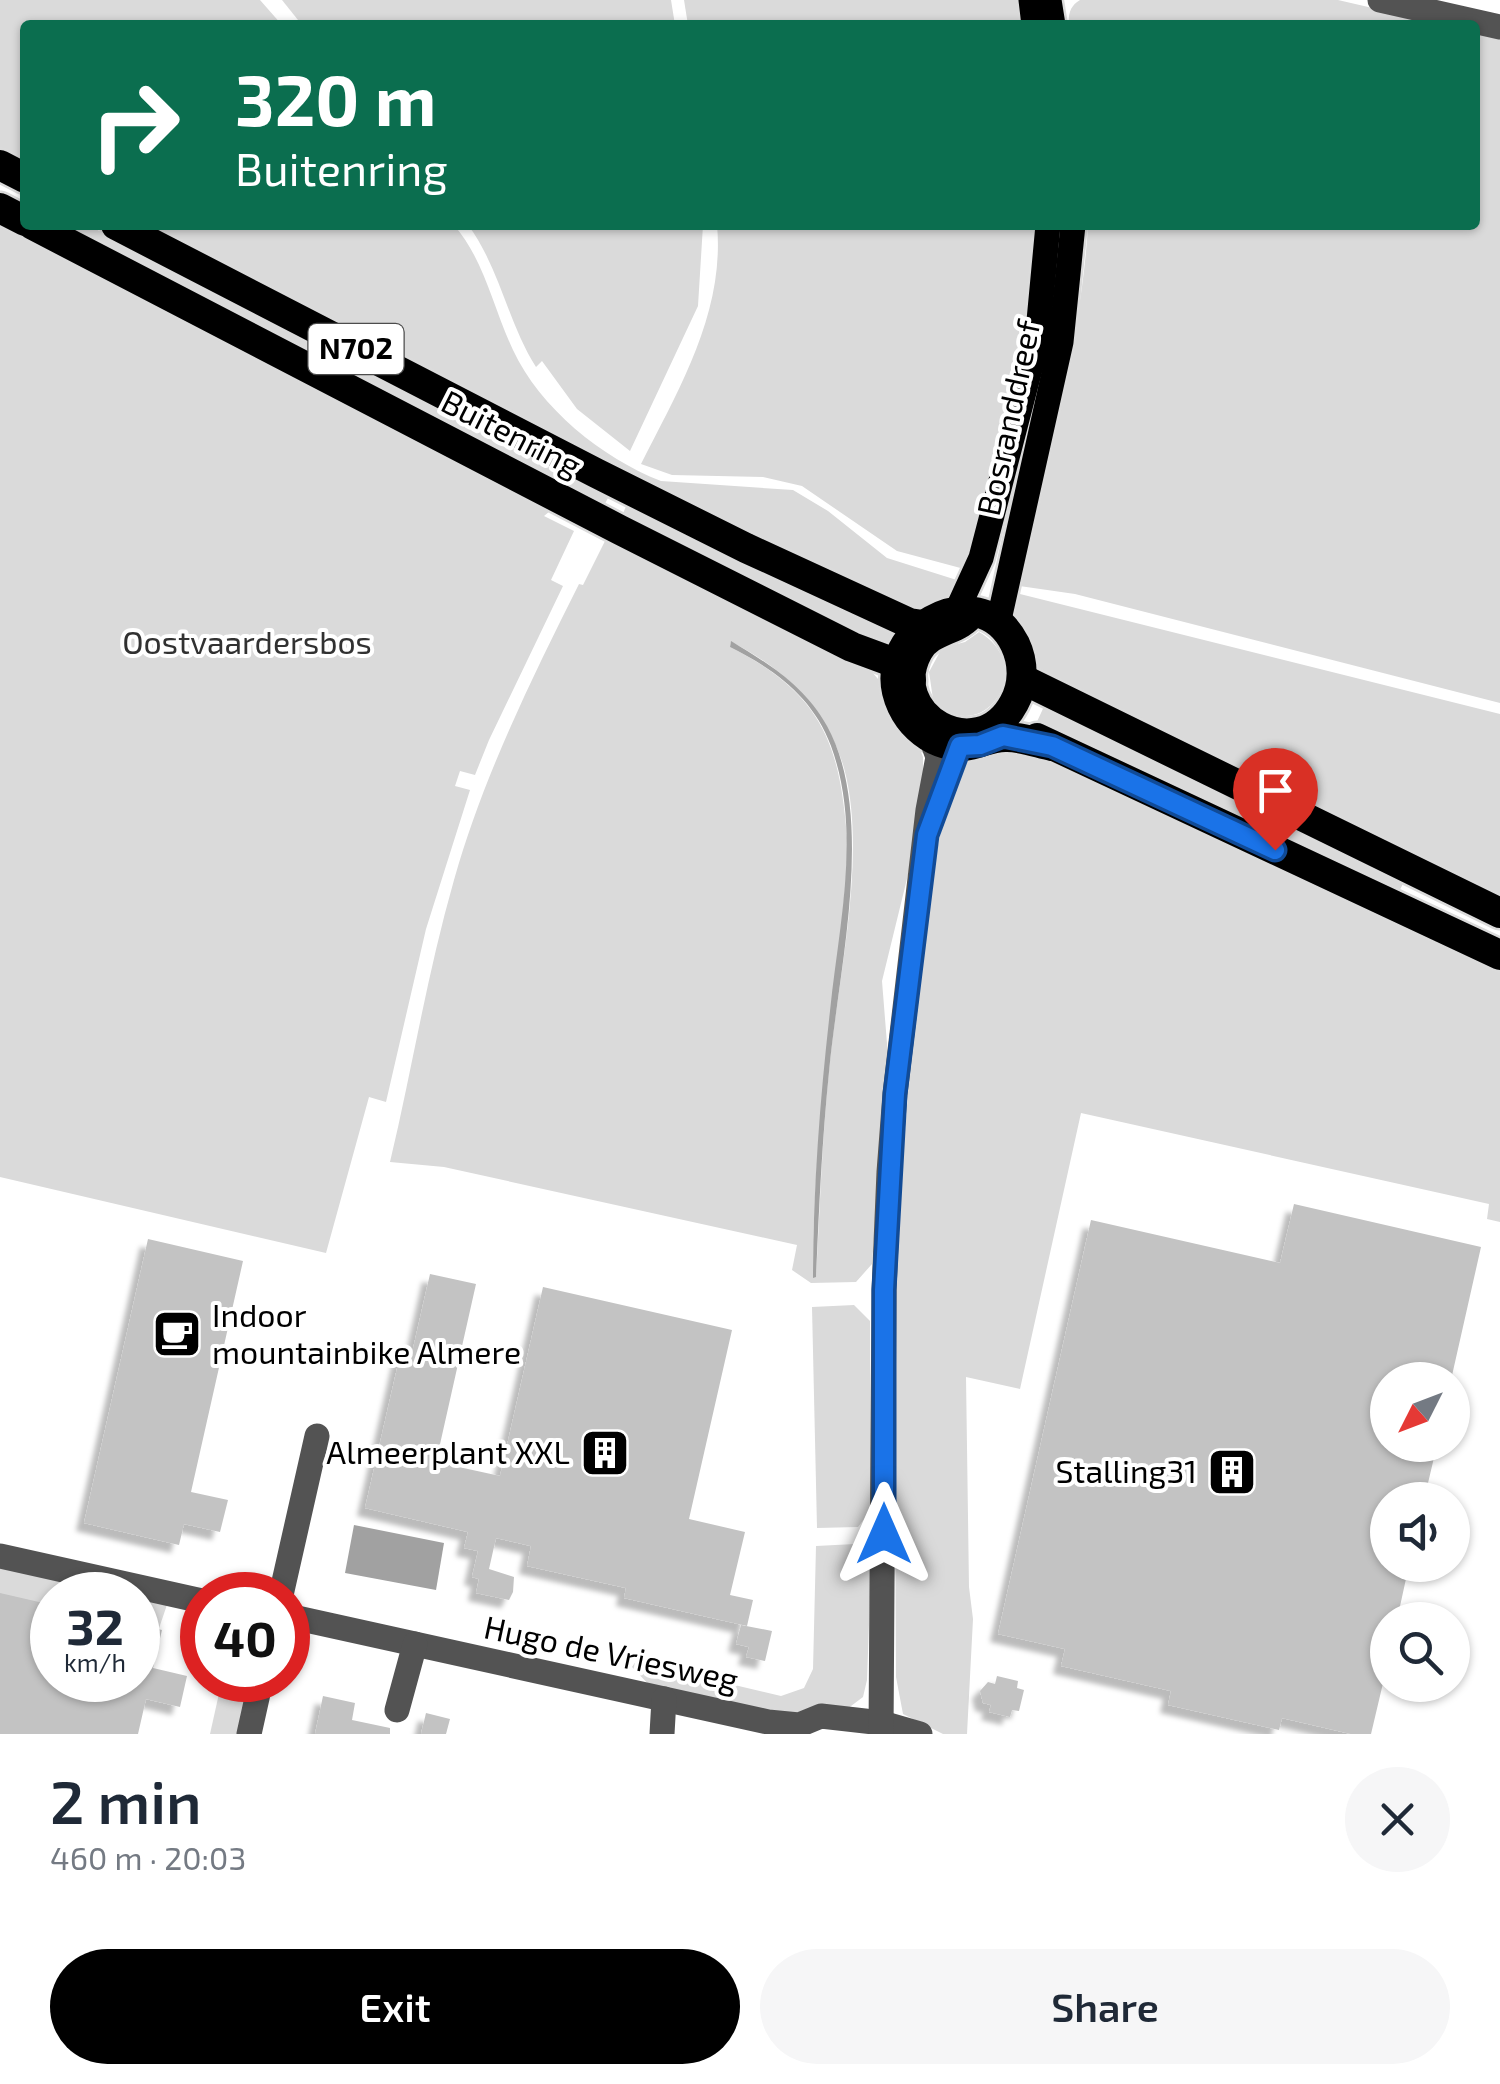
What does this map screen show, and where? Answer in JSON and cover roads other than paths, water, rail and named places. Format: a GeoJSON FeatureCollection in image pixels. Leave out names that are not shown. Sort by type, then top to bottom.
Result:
{"type":"FeatureCollection","features":[{"type":"Feature","properties":{"kind":"highway","name":"Buitenring"},"geometry":{"type":"LineString","coordinates":[[42,230],[902,675]]}},
{"type":"Feature","properties":{"kind":"highway","name":"Buitenring"},"geometry":{"type":"LineString","coordinates":[[126,230],[728,539],[909,623],[923,625]]}},
{"type":"Feature","properties":{"kind":"highway"},"geometry":{"type":"LineString","coordinates":[[902,675],[925,641],[974,616]]}},
{"type":"Feature","properties":{"kind":"highway"},"geometry":{"type":"LineString","coordinates":[[902,675],[910,639],[923,625],[974,616],[1017,648],[1022,679],[1015,702],[998,730],[980,745],[953,739]]}},
{"type":"Feature","properties":{"kind":"highway","name":"N702"},"geometry":{"type":"LineString","coordinates":[[902,675],[900,700],[909,718],[953,739]]}},
{"type":"Feature","properties":{"kind":"highway"},"geometry":{"type":"LineString","coordinates":[[1022,679],[1500,914]]}},
{"type":"Feature","properties":{"kind":"highway"},"geometry":{"type":"LineString","coordinates":[[998,730],[1016,727],[1500,956]]}},
{"type":"Feature","properties":{"kind":"main road","name":"Bosranddreef"},"geometry":{"type":"LineString","coordinates":[[974,616],[981,558],[1037,342],[1048,230]]}},
{"type":"Feature","properties":{"kind":"main road","name":"Bosranddreef"},"geometry":{"type":"LineString","coordinates":[[974,616],[1062,342],[1073,230]]}},
{"type":"Feature","properties":{"kind":"street"},"geometry":{"type":"LineString","coordinates":[[1380,0],[1469,20]]}},
{"type":"Feature","properties":{"kind":"street"},"geometry":{"type":"LineString","coordinates":[[882,1729],[884,1290],[889,1172],[895,1094],[938,757],[953,739]]}},
{"type":"Feature","properties":{"kind":"street"},"geometry":{"type":"LineString","coordinates":[[286,1572],[317,1436]]}},
{"type":"Feature","properties":{"kind":"street"},"geometry":{"type":"LineString","coordinates":[[0,1556],[180,1596]]}},
{"type":"Feature","properties":{"kind":"street","name":"Hugo de Vriesweg"},"geometry":{"type":"LineString","coordinates":[[310,1621],[768,1722],[799,1725],[821,1716],[920,1734]]}},
{"type":"Feature","properties":{"kind":"street"},"geometry":{"type":"LineString","coordinates":[[397,1710],[416,1644]]}},
{"type":"Feature","properties":{"kind":"street"},"geometry":{"type":"LineString","coordinates":[[662,1734],[664,1699]]}},
{"type":"Feature","properties":{"kind":"street"},"geometry":{"type":"LineString","coordinates":[[249,1734],[257,1702]]}},
{"type":"Feature","properties":{"kind":"place","name":"Indoor mountainbike Almere"},"geometry":{"type":"Point","coordinates":[177,1334]}},
{"type":"Feature","properties":{"kind":"place","name":"Almeerplant XXL"},"geometry":{"type":"Point","coordinates":[605,1453]}},
{"type":"Feature","properties":{"kind":"place","name":"Stalling31"},"geometry":{"type":"Point","coordinates":[1232,1472]}},
{"type":"Feature","properties":{"kind":"park label","name":"Oostvaardersbos"},"geometry":{"type":"Point","coordinates":[247,643]}}]}
